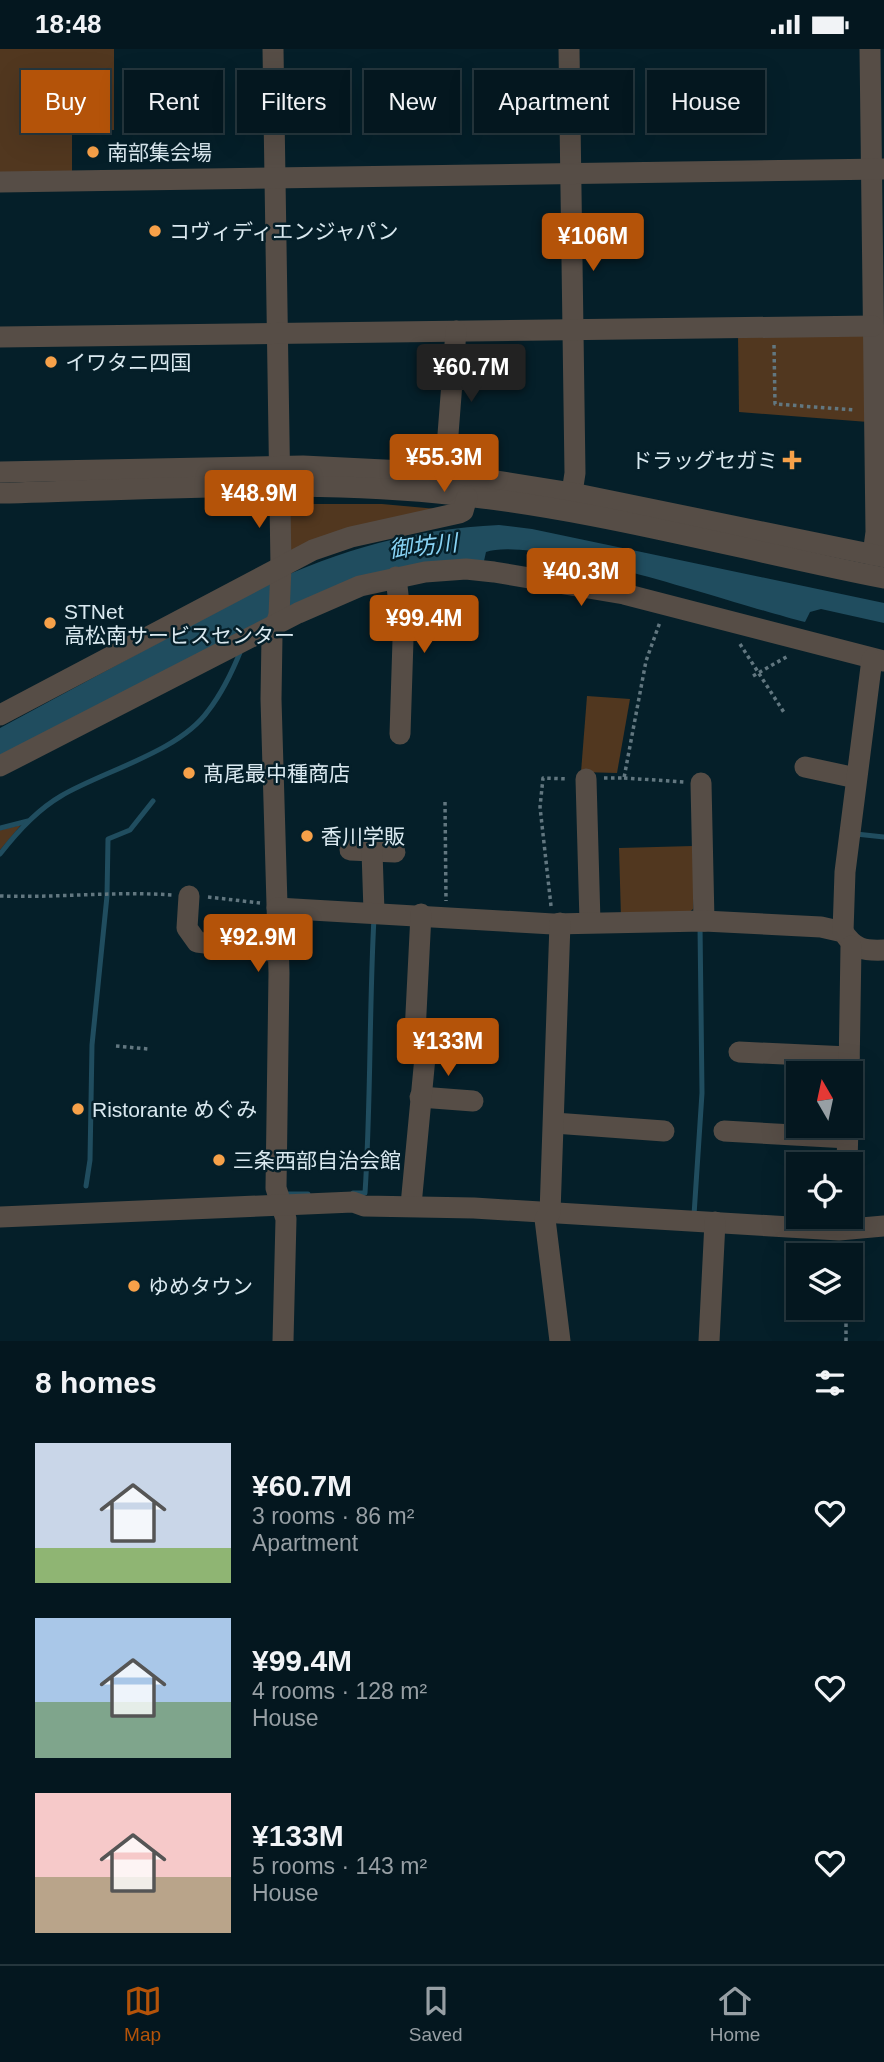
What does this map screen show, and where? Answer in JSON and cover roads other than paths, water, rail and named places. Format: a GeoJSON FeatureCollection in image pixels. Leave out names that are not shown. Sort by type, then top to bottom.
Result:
{"type":"FeatureCollection","features":[{"type":"Feature","properties":{"kind":"street"},"geometry":{"type":"LineString","coordinates":[[273,49],[280,570],[271,699],[279,951],[276,1188],[279,1205],[286,1219],[283,1341]]}},
{"type":"Feature","properties":{"kind":"street"},"geometry":{"type":"LineString","coordinates":[[569,49],[575,473],[572,493]]}},
{"type":"Feature","properties":{"kind":"street"},"geometry":{"type":"LineString","coordinates":[[0,493],[280,477],[444,473],[572,493],[878,556],[873,327],[878,170],[874,59]]}},
{"type":"Feature","properties":{"kind":"street"},"geometry":{"type":"LineString","coordinates":[[0,182],[878,170]]}},
{"type":"Feature","properties":{"kind":"street"},"geometry":{"type":"LineString","coordinates":[[0,337],[873,327]]}},
{"type":"Feature","properties":{"kind":"street"},"geometry":{"type":"LineString","coordinates":[[444,473],[456,331]]}},
{"type":"Feature","properties":{"kind":"street"},"geometry":{"type":"LineString","coordinates":[[0,472],[280,477],[467,497],[568,511],[884,578]]}},
{"type":"Feature","properties":{"kind":"street"},"geometry":{"type":"LineString","coordinates":[[0,715],[280,570],[351,537],[459,513],[463,511],[467,497]]}},
{"type":"Feature","properties":{"kind":"street"},"geometry":{"type":"LineString","coordinates":[[0,766],[277,620],[360,586],[396,577],[466,569],[494,572],[666,603],[878,660],[856,778],[845,872],[849,1061]]}},
{"type":"Feature","properties":{"kind":"street"},"geometry":{"type":"LineString","coordinates":[[396,577],[403,640],[400,734]]}},
{"type":"Feature","properties":{"kind":"street"},"geometry":{"type":"LineString","coordinates":[[805,767],[856,778]]}},
{"type":"Feature","properties":{"kind":"street"},"geometry":{"type":"LineString","coordinates":[[586,779],[590,922]]}},
{"type":"Feature","properties":{"kind":"street"},"geometry":{"type":"LineString","coordinates":[[701,783],[704,921]]}},
{"type":"Feature","properties":{"kind":"street"},"geometry":{"type":"LineString","coordinates":[[350,850],[395,852]]}},
{"type":"Feature","properties":{"kind":"street"},"geometry":{"type":"LineString","coordinates":[[373,851],[374,912]]}},
{"type":"Feature","properties":{"kind":"street"},"geometry":{"type":"LineString","coordinates":[[189,896],[187,928],[197,942],[279,951]]}},
{"type":"Feature","properties":{"kind":"street"},"geometry":{"type":"LineString","coordinates":[[277,908],[447,915],[557,923],[704,921],[821,927],[847,939],[860,949],[884,950]]}},
{"type":"Feature","properties":{"kind":"street"},"geometry":{"type":"LineString","coordinates":[[411,1205],[421,1097],[421,914]]}},
{"type":"Feature","properties":{"kind":"street"},"geometry":{"type":"LineString","coordinates":[[557,923],[554,1123],[550,1213],[545,1219],[560,1341]]}},
{"type":"Feature","properties":{"kind":"street"},"geometry":{"type":"LineString","coordinates":[[739,1052],[815,1061]]}},
{"type":"Feature","properties":{"kind":"street"},"geometry":{"type":"LineString","coordinates":[[421,1097],[473,1101]]}},
{"type":"Feature","properties":{"kind":"street"},"geometry":{"type":"LineString","coordinates":[[554,1123],[664,1131]]}},
{"type":"Feature","properties":{"kind":"street"},"geometry":{"type":"LineString","coordinates":[[724,1131],[786,1132]]}},
{"type":"Feature","properties":{"kind":"street"},"geometry":{"type":"LineString","coordinates":[[0,1217],[354,1202],[364,1206],[411,1205],[715,1221],[786,1222]]}},
{"type":"Feature","properties":{"kind":"street"},"geometry":{"type":"LineString","coordinates":[[709,1341],[715,1221]]}},
{"type":"Feature","properties":{"kind":"street"},"geometry":{"type":"LineString","coordinates":[[863,1224],[884,1226]]}},
{"type":"Feature","properties":{"kind":"water","name":"御坊川"},"geometry":{"type":"Polygon","coordinates":[[[499,525],[532,529],[884,603],[884,623],[821,609],[810,612],[805,622],[592,562],[511,549],[486,552],[484,561],[438,561],[357,578],[0,761],[0,728],[265,585],[322,561],[379,543],[437,531],[499,525]]]}},
{"type":"Feature","properties":{"kind":"waterway"},"geometry":{"type":"LineString","coordinates":[[0,854],[28,822],[61,796],[160,749],[195,725],[218,697],[241,650]]}},
{"type":"Feature","properties":{"kind":"waterway"},"geometry":{"type":"LineString","coordinates":[[86,1186],[90,1160],[92,1045],[107,896],[108,839],[130,830],[153,801]]}},
{"type":"Feature","properties":{"kind":"waterway"},"geometry":{"type":"LineString","coordinates":[[0,828],[28,821]]}},
{"type":"Feature","properties":{"kind":"waterway"},"geometry":{"type":"LineString","coordinates":[[856,834],[884,837]]}},
{"type":"Feature","properties":{"kind":"waterway"},"geometry":{"type":"LineString","coordinates":[[353,1193],[365,1193],[374,918]]}},
{"type":"Feature","properties":{"kind":"waterway"},"geometry":{"type":"LineString","coordinates":[[694,1215],[702,1093],[700,925]]}},
{"type":"Feature","properties":{"kind":"waterway"},"geometry":{"type":"LineString","coordinates":[[287,1194],[308,1194]]}},
{"type":"Feature","properties":{"kind":"place","name":"南部集会場"},"geometry":{"type":"Point","coordinates":[93,152]}},
{"type":"Feature","properties":{"kind":"place","name":"コヴィディエンジャパン"},"geometry":{"type":"Point","coordinates":[155,231]}},
{"type":"Feature","properties":{"kind":"place","name":"イワタニ四国"},"geometry":{"type":"Point","coordinates":[51,362]}},
{"type":"Feature","properties":{"kind":"place","name":"ドラッグセガミ"},"geometry":{"type":"Point","coordinates":[792,460]}},
{"type":"Feature","properties":{"kind":"place","name":"STNet 高松南サービスセンター"},"geometry":{"type":"Point","coordinates":[50,623]}},
{"type":"Feature","properties":{"kind":"place","name":"髙尾最中種商店"},"geometry":{"type":"Point","coordinates":[189,773]}},
{"type":"Feature","properties":{"kind":"place","name":"香川学販"},"geometry":{"type":"Point","coordinates":[307,836]}},
{"type":"Feature","properties":{"kind":"place","name":"Ristorante めぐみ"},"geometry":{"type":"Point","coordinates":[78,1109]}},
{"type":"Feature","properties":{"kind":"place","name":"三条西部自治会館"},"geometry":{"type":"Point","coordinates":[219,1160]}},
{"type":"Feature","properties":{"kind":"place","name":"ゆめタウン"},"geometry":{"type":"Point","coordinates":[134,1286]}}]}
